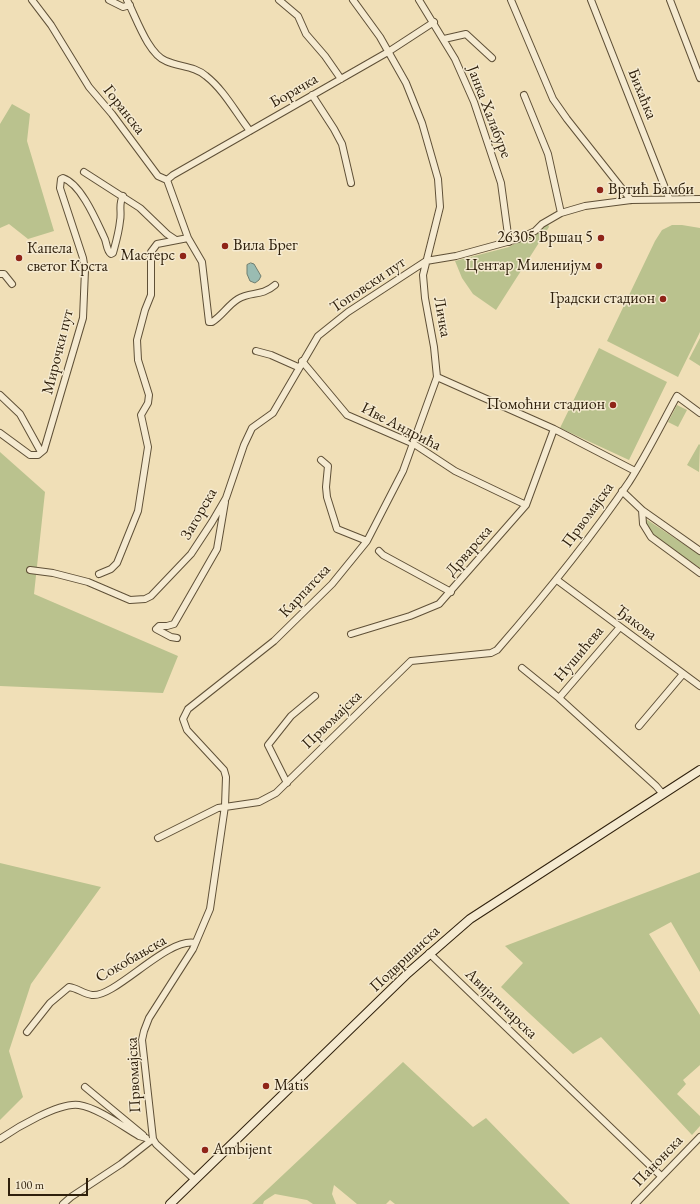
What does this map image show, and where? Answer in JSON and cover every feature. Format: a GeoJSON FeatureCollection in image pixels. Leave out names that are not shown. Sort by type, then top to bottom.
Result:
{"type":"FeatureCollection","features":[{"type":"Feature","properties":{"kind":"street","name":"Горанска"},"geometry":{"type":"LineString","coordinates":[[32,0],[51,25],[89,87],[112,114],[158,176],[167,180]]}},
{"type":"Feature","properties":{"kind":"street"},"geometry":{"type":"LineString","coordinates":[[109,0],[123,7],[128,3],[148,42],[156,53],[164,61],[194,69],[206,76],[250,131]]}},
{"type":"Feature","properties":{"kind":"street"},"geometry":{"type":"LineString","coordinates":[[279,0],[298,16],[306,34],[325,56],[340,79]]}},
{"type":"Feature","properties":{"kind":"street","name":"Личка"},"geometry":{"type":"LineString","coordinates":[[352,0],[380,37],[402,75],[415,104],[428,141],[440,192],[440,207],[424,270],[425,298],[434,347],[437,377]]}},
{"type":"Feature","properties":{"kind":"street","name":"Јанка Халабуре"},"geometry":{"type":"LineString","coordinates":[[419,0],[444,40],[470,92],[495,162],[503,195],[509,242]]}},
{"type":"Feature","properties":{"kind":"street"},"geometry":{"type":"LineString","coordinates":[[511,0],[554,99],[567,119],[630,200]]}},
{"type":"Feature","properties":{"kind":"street","name":"Бихаћка"},"geometry":{"type":"LineString","coordinates":[[591,0],[670,198]]}},
{"type":"Feature","properties":{"kind":"street"},"geometry":{"type":"LineString","coordinates":[[670,0],[700,78]]}},
{"type":"Feature","properties":{"kind":"street","name":"Борачка"},"geometry":{"type":"LineString","coordinates":[[167,180],[173,175],[388,52],[434,22]]}},
{"type":"Feature","properties":{"kind":"street"},"geometry":{"type":"LineString","coordinates":[[444,40],[466,34],[492,58]]}},
{"type":"Feature","properties":{"kind":"street"},"geometry":{"type":"LineString","coordinates":[[312,95],[342,144],[351,183]]}},
{"type":"Feature","properties":{"kind":"street"},"geometry":{"type":"LineString","coordinates":[[524,95],[548,154],[559,214]]}},
{"type":"Feature","properties":{"kind":"street"},"geometry":{"type":"LineString","coordinates":[[84,172],[140,208],[167,234],[176,240]]}},
{"type":"Feature","properties":{"kind":"street","name":"Мирочки пут"},"geometry":{"type":"LineString","coordinates":[[41,452],[48,439],[83,318],[85,270],[83,258],[60,188],[61,179],[63,178],[70,182],[85,200],[105,237],[110,253],[112,253],[116,241],[120,221],[120,202],[122,196]]}},
{"type":"Feature","properties":{"kind":"street"},"geometry":{"type":"LineString","coordinates":[[167,180],[188,238],[194,245],[204,269],[208,317],[210,323],[220,317],[239,298],[266,292],[275,284]]}},
{"type":"Feature","properties":{"kind":"street"},"geometry":{"type":"LineString","coordinates":[[426,261],[456,256],[509,242],[535,231],[559,214],[585,206],[630,200],[670,198],[700,199]]}},
{"type":"Feature","properties":{"kind":"street"},"geometry":{"type":"LineString","coordinates":[[99,574],[111,569],[117,563],[138,511],[148,447],[147,433],[141,415],[148,403],[149,395],[138,360],[137,340],[145,310],[151,295],[152,249],[157,244],[188,238]]}},
{"type":"Feature","properties":{"kind":"street","name":"Топовски пут"},"geometry":{"type":"LineString","coordinates":[[324,330],[426,261]]}},
{"type":"Feature","properties":{"kind":"street"},"geometry":{"type":"LineString","coordinates":[[0,274],[4,274],[12,284]]}},
{"type":"Feature","properties":{"kind":"street","name":"Загорска"},"geometry":{"type":"LineString","coordinates":[[30,570],[88,582],[130,600],[146,599],[156,593],[191,554],[226,498],[244,445],[252,428],[273,413],[300,364],[324,330]]}},
{"type":"Feature","properties":{"kind":"street","name":"Иве Андрића"},"geometry":{"type":"LineString","coordinates":[[256,351],[300,364],[347,415],[414,444],[455,471],[526,506]]}},
{"type":"Feature","properties":{"kind":"street"},"geometry":{"type":"LineString","coordinates":[[437,377],[554,429],[636,471]]}},
{"type":"Feature","properties":{"kind":"street","name":"Карпатска"},"geometry":{"type":"LineString","coordinates":[[225,806],[226,777],[224,770],[191,735],[185,726],[183,719],[188,709],[274,641],[332,584],[367,541],[395,488],[414,444],[437,377]]}},
{"type":"Feature","properties":{"kind":"street"},"geometry":{"type":"LineString","coordinates":[[0,395],[20,414],[41,452],[34,456],[30,455],[0,433]]}},
{"type":"Feature","properties":{"kind":"street","name":"Првомајска"},"geometry":{"type":"LineString","coordinates":[[153,1139],[142,1040],[148,1018],[195,944],[210,909],[225,806],[264,800],[276,793],[411,661],[493,652],[557,580],[622,491],[636,471],[677,396],[700,413]]}},
{"type":"Feature","properties":{"kind":"street","name":"Дрварска"},"geometry":{"type":"LineString","coordinates":[[351,634],[436,606],[451,592],[526,506],[554,429]]}},
{"type":"Feature","properties":{"kind":"street"},"geometry":{"type":"LineString","coordinates":[[321,460],[328,466],[326,487],[327,496],[338,529],[367,541]]}},
{"type":"Feature","properties":{"kind":"street"},"geometry":{"type":"LineString","coordinates":[[622,491],[642,510],[700,551]]}},
{"type":"Feature","properties":{"kind":"street"},"geometry":{"type":"LineString","coordinates":[[177,638],[171,637],[156,629],[159,626],[174,624],[217,549],[226,498]]}},
{"type":"Feature","properties":{"kind":"street"},"geometry":{"type":"LineString","coordinates":[[642,510],[643,524],[651,537],[700,573]]}},
{"type":"Feature","properties":{"kind":"street"},"geometry":{"type":"LineString","coordinates":[[379,550],[384,555],[451,592]]}},
{"type":"Feature","properties":{"kind":"street","name":"Ђакова"},"geometry":{"type":"LineString","coordinates":[[557,580],[700,686]]}},
{"type":"Feature","properties":{"kind":"street","name":"Нушићева"},"geometry":{"type":"LineString","coordinates":[[559,698],[620,627]]}},
{"type":"Feature","properties":{"kind":"street"},"geometry":{"type":"LineString","coordinates":[[522,668],[559,698],[662,793]]}},
{"type":"Feature","properties":{"kind":"street"},"geometry":{"type":"LineString","coordinates":[[639,726],[683,674]]}},
{"type":"Feature","properties":{"kind":"street"},"geometry":{"type":"LineString","coordinates":[[286,783],[268,745],[291,716],[315,696]]}},
{"type":"Feature","properties":{"kind":"street","name":"Подвршанска"},"geometry":{"type":"LineString","coordinates":[[170,1204],[429,953],[470,919],[662,793],[700,770]]}},
{"type":"Feature","properties":{"kind":"street"},"geometry":{"type":"LineString","coordinates":[[158,838],[202,815],[225,806]]}},
{"type":"Feature","properties":{"kind":"street","name":"Сокобањска"},"geometry":{"type":"LineString","coordinates":[[27,1032],[50,1003],[69,987],[77,988],[92,995],[103,992],[167,952],[186,943],[195,944]]}},
{"type":"Feature","properties":{"kind":"street","name":"Авијатичарска"},"geometry":{"type":"LineString","coordinates":[[429,953],[661,1176]]}},
{"type":"Feature","properties":{"kind":"street"},"geometry":{"type":"LineString","coordinates":[[85,1087],[146,1138]]}},
{"type":"Feature","properties":{"kind":"street"},"geometry":{"type":"LineString","coordinates":[[0,1139],[23,1124],[60,1108],[78,1104],[139,1136],[153,1139]]}},
{"type":"Feature","properties":{"kind":"street","name":"Панонска"},"geometry":{"type":"LineString","coordinates":[[636,1204],[661,1176],[700,1137]]}},
{"type":"Feature","properties":{"kind":"street"},"geometry":{"type":"LineString","coordinates":[[153,1139],[156,1144],[195,1180]]}},
{"type":"Feature","properties":{"kind":"street"},"geometry":{"type":"LineString","coordinates":[[64,1204],[71,1197],[121,1164],[153,1139]]}},
{"type":"Feature","properties":{"kind":"green space"},"geometry":{"type":"Polygon","coordinates":[[[12,104],[30,114],[27,141],[54,231],[28,239],[9,224],[0,228],[0,124],[12,104]]]}},
{"type":"Feature","properties":{"kind":"green space"},"geometry":{"type":"Polygon","coordinates":[[[548,224],[549,227],[496,310],[473,294],[462,278],[455,261],[509,247],[548,224]]]}},
{"type":"Feature","properties":{"kind":"green space","name":"Градски стадион"},"geometry":{"type":"Polygon","coordinates":[[[672,225],[700,228],[700,332],[678,377],[607,341],[655,241],[662,230],[672,225]]]}},
{"type":"Feature","properties":{"kind":"green space"},"geometry":{"type":"Polygon","coordinates":[[[700,338],[700,366],[689,359],[700,338]]]}},
{"type":"Feature","properties":{"kind":"green space","name":"Помоћни стадион"},"geometry":{"type":"Polygon","coordinates":[[[599,348],[667,382],[629,460],[560,428],[599,348]]]}},
{"type":"Feature","properties":{"kind":"green space"},"geometry":{"type":"Polygon","coordinates":[[[677,405],[687,410],[678,427],[668,422],[677,405]]]}},
{"type":"Feature","properties":{"kind":"green space"},"geometry":{"type":"Polygon","coordinates":[[[699,444],[700,445],[699,472],[687,465],[699,444]]]}},
{"type":"Feature","properties":{"kind":"green space"},"geometry":{"type":"Polygon","coordinates":[[[0,452],[45,492],[34,594],[178,656],[163,693],[0,686],[0,452]]]}},
{"type":"Feature","properties":{"kind":"green space"},"geometry":{"type":"Polygon","coordinates":[[[646,519],[700,555],[700,568],[651,534],[647,529],[646,519]]]}},
{"type":"Feature","properties":{"kind":"green space"},"geometry":{"type":"Polygon","coordinates":[[[0,863],[101,887],[31,984],[9,1051],[23,1097],[0,1120],[0,863]]]}},
{"type":"Feature","properties":{"kind":"green space"},"geometry":{"type":"Polygon","coordinates":[[[700,872],[700,972],[671,922],[649,934],[700,1015],[700,1065],[683,1080],[686,1084],[677,1094],[700,1116],[700,1126],[692,1135],[601,1037],[573,1054],[501,987],[523,963],[505,946],[700,872]]]}},
{"type":"Feature","properties":{"kind":"green space"},"geometry":{"type":"Polygon","coordinates":[[[403,1062],[473,1127],[486,1118],[570,1204],[395,1204],[390,1200],[386,1204],[357,1204],[334,1185],[332,1194],[336,1204],[313,1204],[307,1200],[275,1194],[264,1201],[263,1204],[252,1204],[403,1062]]]}},
{"type":"Feature","properties":{"kind":"water"},"geometry":{"type":"Polygon","coordinates":[[[251,263],[254,264],[261,276],[255,283],[250,281],[247,274],[247,265],[251,263]]]}},
{"type":"Feature","properties":{"kind":"place","name":"Вртић Бамби"},"geometry":{"type":"Point","coordinates":[600,190]}},
{"type":"Feature","properties":{"kind":"place","name":"26305 Вршац 5"},"geometry":{"type":"Point","coordinates":[601,238]}},
{"type":"Feature","properties":{"kind":"place","name":"Вила Брег"},"geometry":{"type":"Point","coordinates":[225,246]}},
{"type":"Feature","properties":{"kind":"place","name":"Мастерс"},"geometry":{"type":"Point","coordinates":[183,256]}},
{"type":"Feature","properties":{"kind":"place","name":"Капела светог Крста"},"geometry":{"type":"Point","coordinates":[19,258]}},
{"type":"Feature","properties":{"kind":"place","name":"Центар Миленијум"},"geometry":{"type":"Point","coordinates":[599,266]}},
{"type":"Feature","properties":{"kind":"place","name":"Градски стадион"},"geometry":{"type":"Point","coordinates":[663,299]}},
{"type":"Feature","properties":{"kind":"place","name":"Помоћни стадион"},"geometry":{"type":"Point","coordinates":[613,405]}},
{"type":"Feature","properties":{"kind":"place","name":"Matis"},"geometry":{"type":"Point","coordinates":[266,1086]}},
{"type":"Feature","properties":{"kind":"place","name":"Ambijent"},"geometry":{"type":"Point","coordinates":[205,1150]}}]}
